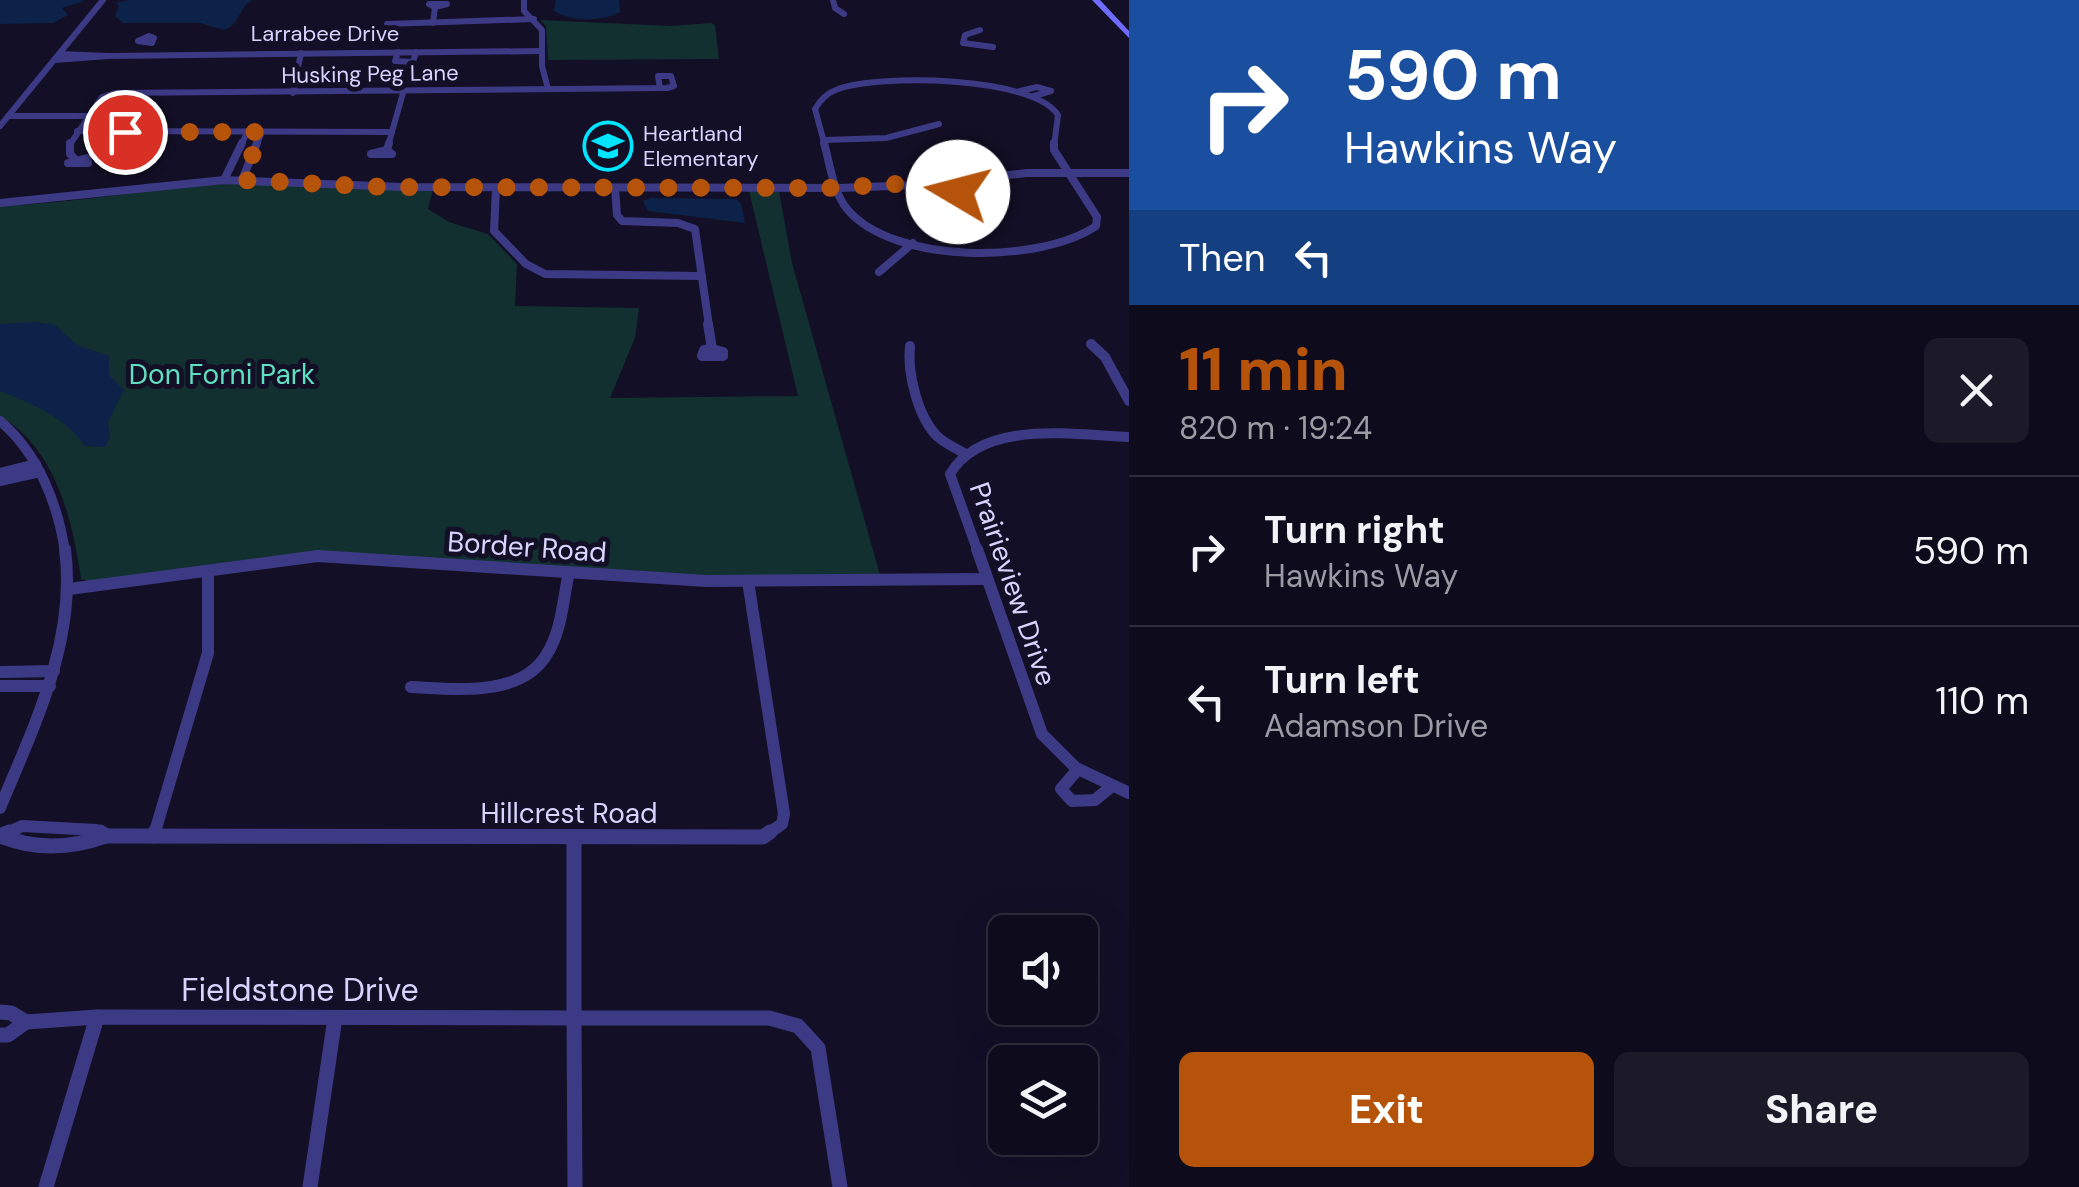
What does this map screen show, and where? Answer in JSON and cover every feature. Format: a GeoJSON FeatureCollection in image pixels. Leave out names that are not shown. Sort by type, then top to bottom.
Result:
{"type":"FeatureCollection","features":[{"type":"Feature","properties":{"kind":"main road"},"geometry":{"type":"LineString","coordinates":[[1096,0],[1129,36]]}},
{"type":"Feature","properties":{"kind":"street"},"geometry":{"type":"LineString","coordinates":[[524,0],[524,11],[542,30],[548,89]]}},
{"type":"Feature","properties":{"kind":"street"},"geometry":{"type":"LineString","coordinates":[[833,0],[835,8],[844,14]]}},
{"type":"Feature","properties":{"kind":"street"},"geometry":{"type":"LineString","coordinates":[[841,0],[853,14]]}},
{"type":"Feature","properties":{"kind":"street"},"geometry":{"type":"LineString","coordinates":[[0,126],[101,2]]}},
{"type":"Feature","properties":{"kind":"street"},"geometry":{"type":"LineString","coordinates":[[433,23],[435,7]]}},
{"type":"Feature","properties":{"kind":"street"},"geometry":{"type":"LineString","coordinates":[[386,24],[534,19]]}},
{"type":"Feature","properties":{"kind":"street"},"geometry":{"type":"LineString","coordinates":[[980,30],[965,35],[963,43],[994,46]]}},
{"type":"Feature","properties":{"kind":"street"},"geometry":{"type":"LineString","coordinates":[[56,56],[143,57],[152,43]]}},
{"type":"Feature","properties":{"kind":"street","name":"Larrabee Drive"},"geometry":{"type":"LineString","coordinates":[[143,57],[206,54],[216,59],[228,54],[398,52],[395,61],[402,64],[413,62],[416,52],[542,51]]}},
{"type":"Feature","properties":{"kind":"street"},"geometry":{"type":"LineString","coordinates":[[293,93],[301,53]]}},
{"type":"Feature","properties":{"kind":"street"},"geometry":{"type":"LineString","coordinates":[[953,84],[1034,96],[1058,112],[1054,150],[1097,217],[1096,222],[1090,234],[1078,241],[1034,251],[980,251],[913,243],[858,219],[845,205],[826,140],[815,110],[822,96],[849,86],[953,84]]}},
{"type":"Feature","properties":{"kind":"street"},"geometry":{"type":"LineString","coordinates":[[1020,92],[1037,87],[1052,91],[1034,96]]}},
{"type":"Feature","properties":{"kind":"street","name":"Husking Peg Lane"},"geometry":{"type":"LineString","coordinates":[[88,115],[102,97],[115,93],[660,88]]}},
{"type":"Feature","properties":{"kind":"street"},"geometry":{"type":"LineString","coordinates":[[387,150],[402,93]]}},
{"type":"Feature","properties":{"kind":"street"},"geometry":{"type":"LineString","coordinates":[[9,114],[88,115]]}},
{"type":"Feature","properties":{"kind":"street"},"geometry":{"type":"LineString","coordinates":[[74,159],[68,150],[88,115]]}},
{"type":"Feature","properties":{"kind":"street"},"geometry":{"type":"LineString","coordinates":[[826,140],[886,138],[939,124]]}},
{"type":"Feature","properties":{"kind":"street"},"geometry":{"type":"LineString","coordinates":[[77,132],[392,132]]}},
{"type":"Feature","properties":{"kind":"street"},"geometry":{"type":"LineString","coordinates":[[224,180],[246,132]]}},
{"type":"Feature","properties":{"kind":"street"},"geometry":{"type":"LineString","coordinates":[[242,180],[262,132]]}},
{"type":"Feature","properties":{"kind":"street"},"geometry":{"type":"LineString","coordinates":[[0,204],[224,180],[496,188],[839,188],[1066,172],[1129,173]]}},
{"type":"Feature","properties":{"kind":"street"},"geometry":{"type":"LineString","coordinates":[[946,181],[958,192]]}},
{"type":"Feature","properties":{"kind":"street"},"geometry":{"type":"LineString","coordinates":[[496,188],[494,231],[538,272],[566,278],[702,276]]}},
{"type":"Feature","properties":{"kind":"street"},"geometry":{"type":"LineString","coordinates":[[615,188],[617,215],[622,220],[694,229],[712,349]]}},
{"type":"Feature","properties":{"kind":"street"},"geometry":{"type":"LineString","coordinates":[[1096,222],[1110,224]]}},
{"type":"Feature","properties":{"kind":"street"},"geometry":{"type":"LineString","coordinates":[[879,272],[913,243]]}},
{"type":"Feature","properties":{"kind":"street"},"geometry":{"type":"LineString","coordinates":[[1091,344],[1105,357],[1129,401]]}},
{"type":"Feature","properties":{"kind":"street"},"geometry":{"type":"LineString","coordinates":[[910,346],[906,358],[930,426],[942,440],[966,454]]}},
{"type":"Feature","properties":{"kind":"street"},"geometry":{"type":"LineString","coordinates":[[0,421],[25,442],[63,526],[69,590],[66,622],[50,686],[0,808]]}},
{"type":"Feature","properties":{"kind":"street","name":"Prairieview Drive"},"geometry":{"type":"LineString","coordinates":[[1129,437],[1019,436],[996,440],[966,454],[952,466],[950,481],[1035,721],[1056,750],[1078,769],[1129,793]]}},
{"type":"Feature","properties":{"kind":"street"},"geometry":{"type":"LineString","coordinates":[[0,473],[38,468]]}},
{"type":"Feature","properties":{"kind":"street"},"geometry":{"type":"LineString","coordinates":[[0,482],[38,468]]}},
{"type":"Feature","properties":{"kind":"street","name":"Border Road"},"geometry":{"type":"LineString","coordinates":[[69,590],[318,556],[748,581],[985,579]]}},
{"type":"Feature","properties":{"kind":"street"},"geometry":{"type":"LineString","coordinates":[[154,836],[208,653],[208,571]]}},
{"type":"Feature","properties":{"kind":"street"},"geometry":{"type":"LineString","coordinates":[[411,686],[462,689],[514,681],[540,665],[552,644],[569,572]]}},
{"type":"Feature","properties":{"kind":"street","name":"Hillcrest Road"},"geometry":{"type":"LineString","coordinates":[[1,836],[15,843],[58,844],[92,842],[106,836],[763,836],[782,824],[784,814],[748,581]]}},
{"type":"Feature","properties":{"kind":"street"},"geometry":{"type":"LineString","coordinates":[[0,672],[54,670]]}},
{"type":"Feature","properties":{"kind":"street"},"geometry":{"type":"LineString","coordinates":[[0,686],[50,686]]}},
{"type":"Feature","properties":{"kind":"street"},"geometry":{"type":"LineString","coordinates":[[1078,769],[1061,788],[1072,800],[1090,803],[1102,798],[1112,786]]}},
{"type":"Feature","properties":{"kind":"street"},"geometry":{"type":"LineString","coordinates":[[574,838],[575,1187]]}},
{"type":"Feature","properties":{"kind":"street","name":"Fieldstone Drive"},"geometry":{"type":"LineString","coordinates":[[0,1012],[11,1012],[26,1022]]}},
{"type":"Feature","properties":{"kind":"street"},"geometry":{"type":"LineString","coordinates":[[46,1187],[97,1017]]}},
{"type":"Feature","properties":{"kind":"street","name":"Fieldstone Drive"},"geometry":{"type":"LineString","coordinates":[[0,1035],[26,1022],[97,1017],[769,1018],[795,1023],[811,1034],[818,1048],[840,1187]]}},
{"type":"Feature","properties":{"kind":"street"},"geometry":{"type":"LineString","coordinates":[[310,1187],[335,1018]]}},
{"type":"Feature","properties":{"kind":"green space"},"geometry":{"type":"Polygon","coordinates":[[[540,20],[671,26],[711,23],[715,25],[719,59],[548,60],[546,26],[540,20]]]}},
{"type":"Feature","properties":{"kind":"green space","name":"Don Forni Park"},"geometry":{"type":"Polygon","coordinates":[[[233,182],[433,189],[428,209],[449,222],[488,234],[517,264],[515,306],[639,308],[635,338],[610,398],[798,396],[749,191],[779,191],[792,263],[880,575],[732,578],[347,553],[92,582],[81,579],[66,509],[48,466],[19,430],[0,416],[0,206],[233,182]]]}},
{"type":"Feature","properties":{"kind":"water"},"geometry":{"type":"Polygon","coordinates":[[[0,0],[85,1],[62,8],[68,15],[53,23],[0,24],[0,0]]]}},
{"type":"Feature","properties":{"kind":"water"},"geometry":{"type":"Polygon","coordinates":[[[252,0],[233,25],[224,30],[200,23],[123,23],[115,16],[119,6],[116,3],[252,0]]]}},
{"type":"Feature","properties":{"kind":"water"},"geometry":{"type":"Polygon","coordinates":[[[556,0],[619,0],[620,12],[578,19],[554,11],[556,0]]]}},
{"type":"Feature","properties":{"kind":"water"},"geometry":{"type":"Polygon","coordinates":[[[736,199],[745,223],[648,211],[643,201],[736,199]]]}},
{"type":"Feature","properties":{"kind":"water"},"geometry":{"type":"Polygon","coordinates":[[[0,324],[55,325],[77,345],[109,356],[109,375],[124,390],[108,422],[110,438],[105,447],[85,446],[58,419],[0,391],[0,324]]]}},
{"type":"Feature","properties":{"kind":"place","name":"Heartland Elementary"},"geometry":{"type":"Point","coordinates":[608,146]}},
{"type":"Feature","properties":{"kind":"route"},"geometry":{"type":"LineString","coordinates":[[125,132],[262,132],[242,180],[385,187],[828,188],[946,181],[958,192]]}}]}
